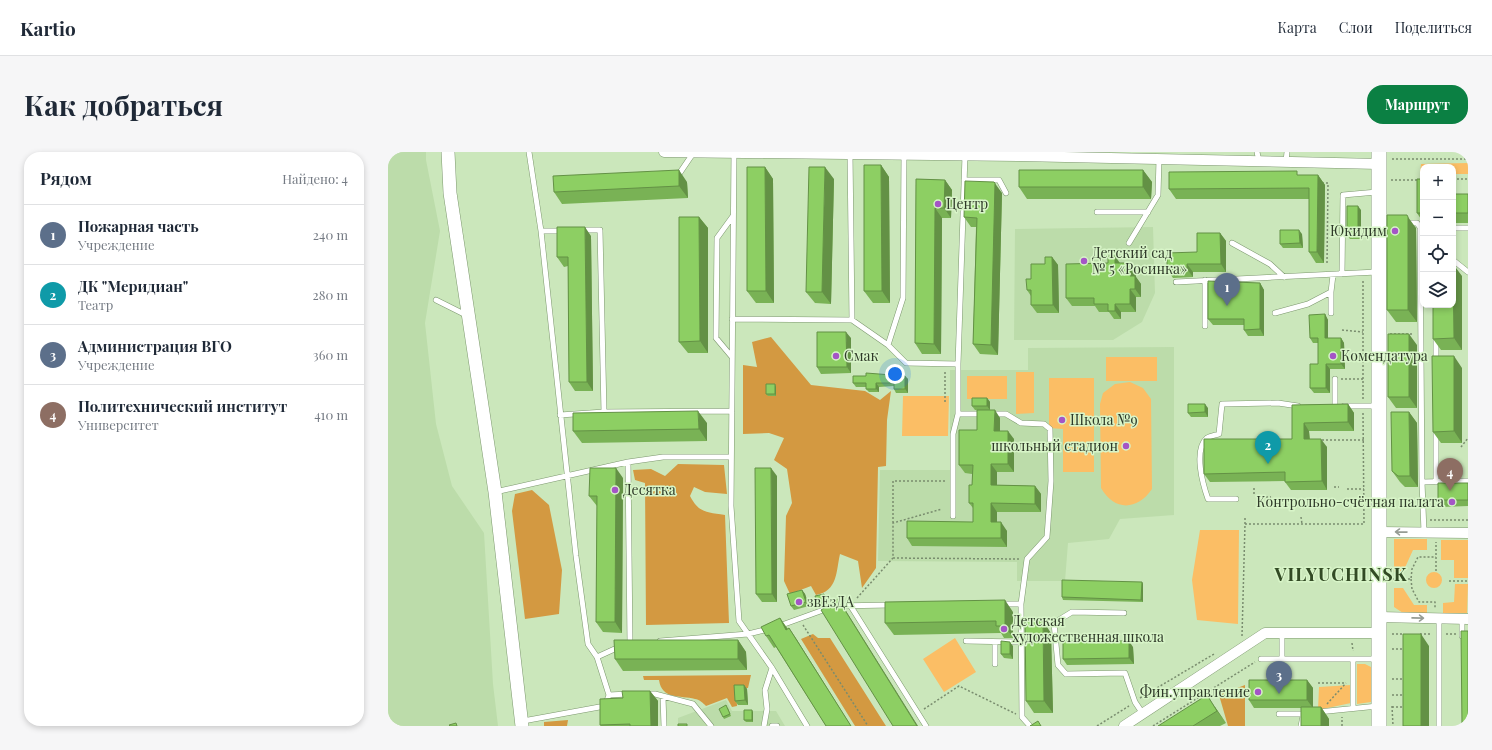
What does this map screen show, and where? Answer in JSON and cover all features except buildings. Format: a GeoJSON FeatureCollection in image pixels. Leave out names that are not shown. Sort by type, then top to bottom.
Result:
{"type":"FeatureCollection","features":[{"type":"Feature","properties":{"kind":"main road"},"geometry":{"type":"LineString","coordinates":[[1379,158],[1378,186],[1381,223],[1371,273],[1379,406],[1379,617],[1385,634],[1385,658],[1389,704],[1379,726]]}},
{"type":"Feature","properties":{"kind":"street"},"geometry":{"type":"LineString","coordinates":[[448,152],[450,193],[495,492],[522,723]]}},
{"type":"Feature","properties":{"kind":"street"},"geometry":{"type":"LineString","coordinates":[[664,152],[965,155],[1036,154],[1159,159],[1258,156],[1379,158]]}},
{"type":"Feature","properties":{"kind":"street"},"geometry":{"type":"LineString","coordinates":[[1379,532],[1468,533]]}},
{"type":"Feature","properties":{"kind":"street"},"geometry":{"type":"LineString","coordinates":[[1379,617],[1465,619]]}},
{"type":"Feature","properties":{"kind":"street"},"geometry":{"type":"LineString","coordinates":[[1124,726],[1265,633],[1385,634]]}},
{"type":"Feature","properties":{"kind":"lane"},"geometry":{"type":"LineString","coordinates":[[522,723],[605,706],[608,694],[597,657],[588,644],[560,415],[541,231],[528,152]]}},
{"type":"Feature","properties":{"kind":"lane"},"geometry":{"type":"LineString","coordinates":[[664,174],[679,174],[694,152]]}},
{"type":"Feature","properties":{"kind":"lane"},"geometry":{"type":"LineString","coordinates":[[734,153],[731,506],[739,620],[772,668],[807,726]]}},
{"type":"Feature","properties":{"kind":"lane"},"geometry":{"type":"LineString","coordinates":[[850,153],[852,320]]}},
{"type":"Feature","properties":{"kind":"lane"},"geometry":{"type":"LineString","coordinates":[[888,345],[903,298],[904,154]]}},
{"type":"Feature","properties":{"kind":"lane"},"geometry":{"type":"LineString","coordinates":[[953,516],[953,434],[958,414],[958,364],[965,155]]}},
{"type":"Feature","properties":{"kind":"lane"},"geometry":{"type":"LineString","coordinates":[[1129,243],[1158,194],[1159,159]]}},
{"type":"Feature","properties":{"kind":"lane"},"geometry":{"type":"LineString","coordinates":[[964,180],[999,180],[1006,192]]}},
{"type":"Feature","properties":{"kind":"lane"},"geometry":{"type":"LineString","coordinates":[[1342,274],[1343,195],[1378,186]]}},
{"type":"Feature","properties":{"kind":"lane"},"geometry":{"type":"LineString","coordinates":[[1097,212],[1148,212]]}},
{"type":"Feature","properties":{"kind":"lane"},"geometry":{"type":"LineString","coordinates":[[732,357],[716,338],[717,238],[733,216]]}},
{"type":"Feature","properties":{"kind":"lane"},"geometry":{"type":"LineString","coordinates":[[1397,223],[1417,223],[1420,226]]}},
{"type":"Feature","properties":{"kind":"lane"},"geometry":{"type":"LineString","coordinates":[[1456,228],[1468,228]]}},
{"type":"Feature","properties":{"kind":"lane"},"geometry":{"type":"LineString","coordinates":[[541,231],[570,230]]}},
{"type":"Feature","properties":{"kind":"lane"},"geometry":{"type":"LineString","coordinates":[[578,230],[600,230],[604,412]]}},
{"type":"Feature","properties":{"kind":"lane"},"geometry":{"type":"LineString","coordinates":[[1422,236],[1422,482],[1424,532]]}},
{"type":"Feature","properties":{"kind":"lane"},"geometry":{"type":"LineString","coordinates":[[1232,244],[1270,264],[1284,277]]}},
{"type":"Feature","properties":{"kind":"lane"},"geometry":{"type":"LineString","coordinates":[[1456,262],[1468,272]]}},
{"type":"Feature","properties":{"kind":"lane"},"geometry":{"type":"LineString","coordinates":[[1176,282],[1371,273]]}},
{"type":"Feature","properties":{"kind":"lane"},"geometry":{"type":"LineString","coordinates":[[1331,312],[1333,275]]}},
{"type":"Feature","properties":{"kind":"lane"},"geometry":{"type":"LineString","coordinates":[[1205,280],[1205,326]]}},
{"type":"Feature","properties":{"kind":"lane"},"geometry":{"type":"LineString","coordinates":[[1275,313],[1308,304],[1331,292]]}},
{"type":"Feature","properties":{"kind":"lane"},"geometry":{"type":"LineString","coordinates":[[436,300],[468,316]]}},
{"type":"Feature","properties":{"kind":"lane"},"geometry":{"type":"LineString","coordinates":[[732,319],[852,320],[888,345],[906,363],[958,364]]}},
{"type":"Feature","properties":{"kind":"lane"},"geometry":{"type":"LineString","coordinates":[[1436,330],[1436,367]]}},
{"type":"Feature","properties":{"kind":"lane"},"geometry":{"type":"LineString","coordinates":[[1335,379],[1335,406]]}},
{"type":"Feature","properties":{"kind":"lane"},"geometry":{"type":"LineString","coordinates":[[1236,499],[1208,499],[1201,478],[1201,447],[1208,438],[1219,434],[1222,404],[1278,403],[1301,406]]}},
{"type":"Feature","properties":{"kind":"lane"},"geometry":{"type":"LineString","coordinates":[[1328,406],[1379,406]]}},
{"type":"Feature","properties":{"kind":"lane"},"geometry":{"type":"LineString","coordinates":[[560,415],[604,412],[732,411]]}},
{"type":"Feature","properties":{"kind":"lane"},"geometry":{"type":"LineString","coordinates":[[958,414],[1006,414],[1022,423],[1044,424],[1050,429],[1050,481],[1047,537],[1027,559],[1021,604],[1022,717],[1030,726]]}},
{"type":"Feature","properties":{"kind":"lane"},"geometry":{"type":"LineString","coordinates":[[1436,425],[1436,482]]}},
{"type":"Feature","properties":{"kind":"lane"},"geometry":{"type":"LineString","coordinates":[[495,492],[628,462],[663,456],[731,458]]}},
{"type":"Feature","properties":{"kind":"lane"},"geometry":{"type":"LineString","coordinates":[[628,462],[630,643]]}},
{"type":"Feature","properties":{"kind":"lane"},"geometry":{"type":"LineString","coordinates":[[1422,482],[1468,481]]}},
{"type":"Feature","properties":{"kind":"lane"},"geometry":{"type":"LineString","coordinates":[[998,604],[1021,604]]}},
{"type":"Feature","properties":{"kind":"lane"},"geometry":{"type":"LineString","coordinates":[[654,641],[748,634],[765,630],[838,605],[898,605]]}},
{"type":"Feature","properties":{"kind":"lane"},"geometry":{"type":"LineString","coordinates":[[850,605],[926,726]]}},
{"type":"Feature","properties":{"kind":"lane"},"geometry":{"type":"LineString","coordinates":[[1035,622],[1054,623],[1072,612],[1124,613]]}},
{"type":"Feature","properties":{"kind":"lane"},"geometry":{"type":"LineString","coordinates":[[1439,618],[1439,726]]}},
{"type":"Feature","properties":{"kind":"lane"},"geometry":{"type":"LineString","coordinates":[[1462,645],[1465,619]]}},
{"type":"Feature","properties":{"kind":"lane"},"geometry":{"type":"LineString","coordinates":[[1021,622],[1028,622]]}},
{"type":"Feature","properties":{"kind":"lane"},"geometry":{"type":"LineString","coordinates":[[1054,623],[1058,665],[1066,674],[1125,673],[1135,702],[1143,714]]}},
{"type":"Feature","properties":{"kind":"lane"},"geometry":{"type":"LineString","coordinates":[[1282,633],[1282,659]]}},
{"type":"Feature","properties":{"kind":"lane"},"geometry":{"type":"LineString","coordinates":[[966,641],[1022,642]]}},
{"type":"Feature","properties":{"kind":"lane"},"geometry":{"type":"LineString","coordinates":[[597,657],[630,643],[638,642]]}},
{"type":"Feature","properties":{"kind":"lane"},"geometry":{"type":"LineString","coordinates":[[995,642],[996,664]]}},
{"type":"Feature","properties":{"kind":"lane"},"geometry":{"type":"LineString","coordinates":[[1261,659],[1385,658]]}},
{"type":"Feature","properties":{"kind":"lane"},"geometry":{"type":"LineString","coordinates":[[1353,659],[1353,708]]}},
{"type":"Feature","properties":{"kind":"lane"},"geometry":{"type":"LineString","coordinates":[[764,726],[768,709],[765,690],[772,668]]}},
{"type":"Feature","properties":{"kind":"lane"},"geometry":{"type":"LineString","coordinates":[[608,694],[632,694]]}},
{"type":"Feature","properties":{"kind":"lane"},"geometry":{"type":"LineString","coordinates":[[640,694],[655,694],[692,704],[711,726]]}},
{"type":"Feature","properties":{"kind":"lane"},"geometry":{"type":"LineString","coordinates":[[663,697],[664,726]]}},
{"type":"Feature","properties":{"kind":"lane"},"geometry":{"type":"LineString","coordinates":[[1279,714],[1305,714],[1389,704]]}},
{"type":"Feature","properties":{"kind":"lane"},"geometry":{"type":"LineString","coordinates":[[1301,726],[1301,721],[1305,714]]}},
{"type":"Feature","properties":{"kind":"lane"},"geometry":{"type":"LineString","coordinates":[[772,726],[777,726]]}},
{"type":"Feature","properties":{"kind":"path"},"geometry":{"type":"LineString","coordinates":[[1379,158],[1396,160],[1468,159]]}},
{"type":"Feature","properties":{"kind":"path"},"geometry":{"type":"LineString","coordinates":[[1456,179],[1468,179]]}},
{"type":"Feature","properties":{"kind":"path"},"geometry":{"type":"LineString","coordinates":[[1378,186],[1420,180]]}},
{"type":"Feature","properties":{"kind":"path"},"geometry":{"type":"LineString","coordinates":[[1316,182],[1328,183],[1327,263]]}},
{"type":"Feature","properties":{"kind":"path"},"geometry":{"type":"LineString","coordinates":[[1245,524],[1364,524],[1363,332],[1371,273]]}},
{"type":"Feature","properties":{"kind":"path"},"geometry":{"type":"LineString","coordinates":[[1342,330],[1363,332]]}},
{"type":"Feature","properties":{"kind":"path"},"geometry":{"type":"LineString","coordinates":[[1390,334],[1421,334]]}},
{"type":"Feature","properties":{"kind":"path"},"geometry":{"type":"LineString","coordinates":[[945,364],[945,402]]}},
{"type":"Feature","properties":{"kind":"path"},"geometry":{"type":"LineString","coordinates":[[1335,379],[1363,379]]}},
{"type":"Feature","properties":{"kind":"path"},"geometry":{"type":"LineString","coordinates":[[1461,447],[1468,438]]}},
{"type":"Feature","properties":{"kind":"path"},"geometry":{"type":"LineString","coordinates":[[1319,440],[1364,440]]}},
{"type":"Feature","properties":{"kind":"path"},"geometry":{"type":"LineString","coordinates":[[850,605],[893,558],[893,480],[953,480]]}},
{"type":"Feature","properties":{"kind":"path"},"geometry":{"type":"LineString","coordinates":[[1334,487],[1339,487]]}},
{"type":"Feature","properties":{"kind":"path"},"geometry":{"type":"LineString","coordinates":[[1254,488],[1254,494]]}},
{"type":"Feature","properties":{"kind":"path"},"geometry":{"type":"LineString","coordinates":[[1346,489],[1364,489]]}},
{"type":"Feature","properties":{"kind":"path"},"geometry":{"type":"LineString","coordinates":[[1262,497],[1271,497]]}},
{"type":"Feature","properties":{"kind":"path"},"geometry":{"type":"LineString","coordinates":[[893,523],[942,509]]}},
{"type":"Feature","properties":{"kind":"path"},"geometry":{"type":"LineString","coordinates":[[1245,517],[1242,637],[1247,634]]}},
{"type":"Feature","properties":{"kind":"path"},"geometry":{"type":"LineString","coordinates":[[1301,517],[1302,524]]}},
{"type":"Feature","properties":{"kind":"path"},"geometry":{"type":"LineString","coordinates":[[1424,520],[1468,520]]}},
{"type":"Feature","properties":{"kind":"path"},"geometry":{"type":"LineString","coordinates":[[1436,532],[1436,571]]}},
{"type":"Feature","properties":{"kind":"path"},"geometry":{"type":"LineString","coordinates":[[1435,602],[1419,602],[1412,589],[1411,579],[1412,569],[1418,557],[1436,557]]}},
{"type":"Feature","properties":{"kind":"path"},"geometry":{"type":"LineString","coordinates":[[893,558],[1027,559]]}},
{"type":"Feature","properties":{"kind":"path"},"geometry":{"type":"LineString","coordinates":[[1392,579],[1411,579]]}},
{"type":"Feature","properties":{"kind":"path"},"geometry":{"type":"LineString","coordinates":[[1449,581],[1468,581]]}},
{"type":"Feature","properties":{"kind":"path"},"geometry":{"type":"LineString","coordinates":[[798,618],[868,726]]}},
{"type":"Feature","properties":{"kind":"path"},"geometry":{"type":"LineString","coordinates":[[1352,633],[1353,659]]}},
{"type":"Feature","properties":{"kind":"path"},"geometry":{"type":"LineString","coordinates":[[1385,634],[1407,634]]}},
{"type":"Feature","properties":{"kind":"path"},"geometry":{"type":"LineString","coordinates":[[1415,634],[1438,634],[1462,637]]}},
{"type":"Feature","properties":{"kind":"path"},"geometry":{"type":"LineString","coordinates":[[1385,658],[1392,649],[1405,649]]}},
{"type":"Feature","properties":{"kind":"path"},"geometry":{"type":"LineString","coordinates":[[1097,726],[1215,653]]}},
{"type":"Feature","properties":{"kind":"path"},"geometry":{"type":"LineString","coordinates":[[1153,726],[1261,659]]}},
{"type":"Feature","properties":{"kind":"path"},"geometry":{"type":"LineString","coordinates":[[1282,669],[1282,676]]}},
{"type":"Feature","properties":{"kind":"path"},"geometry":{"type":"LineString","coordinates":[[1392,679],[1405,679]]}},
{"type":"Feature","properties":{"kind":"path"},"geometry":{"type":"LineString","coordinates":[[1318,683],[1353,683]]}},
{"type":"Feature","properties":{"kind":"path"},"geometry":{"type":"LineString","coordinates":[[1320,712],[1346,683]]}},
{"type":"Feature","properties":{"kind":"path"},"geometry":{"type":"LineString","coordinates":[[918,713],[959,686],[1022,717]]}},
{"type":"Feature","properties":{"kind":"path"},"geometry":{"type":"LineString","coordinates":[[1393,726],[1389,704],[1392,695],[1405,695]]}},
{"type":"Feature","properties":{"kind":"path"},"geometry":{"type":"LineString","coordinates":[[1389,704],[1405,707]]}},
{"type":"Feature","properties":{"kind":"shaded area"},"geometry":{"type":"Polygon","coordinates":[[[388,152],[426,152],[426,160],[440,231],[425,323],[436,424],[452,486],[484,533],[493,684],[498,726],[388,726],[388,152]]]}},
{"type":"Feature","properties":{"kind":"shaded area"},"geometry":{"type":"Polygon","coordinates":[[[1468,163],[1468,174],[1456,174],[1456,164],[1421,164],[1468,163]]]}},
{"type":"Feature","properties":{"kind":"shaded area","name":"Детский сад № 5 «Росинка»"},"geometry":{"type":"Polygon","coordinates":[[[1153,227],[1155,293],[1142,322],[1113,340],[1014,340],[1015,229],[1153,227]]]}},
{"type":"Feature","properties":{"kind":"shaded area"},"geometry":{"type":"Polygon","coordinates":[[[771,337],[811,385],[865,391],[880,400],[891,391],[887,420],[886,466],[878,467],[876,568],[862,588],[858,561],[840,554],[835,579],[832,585],[823,593],[816,595],[811,586],[790,594],[784,581],[786,516],[792,503],[787,469],[774,460],[784,438],[769,433],[743,434],[743,365],[757,367],[752,342],[771,337]]]}},
{"type":"Feature","properties":{"kind":"shaded area","name":"Школа №9"},"geometry":{"type":"Polygon","coordinates":[[[1174,347],[1174,515],[1120,519],[1109,539],[1068,543],[1065,581],[1017,581],[1017,562],[878,561],[880,470],[950,470],[950,370],[1028,370],[1028,348],[1174,347]]]}},
{"type":"Feature","properties":{"kind":"shaded area"},"geometry":{"type":"Polygon","coordinates":[[[1106,357],[1157,357],[1157,381],[1106,381],[1106,357]]]}},
{"type":"Feature","properties":{"kind":"shaded area"},"geometry":{"type":"Polygon","coordinates":[[[1016,372],[1034,372],[1034,413],[1016,414],[1016,372]]]}},
{"type":"Feature","properties":{"kind":"shaded area"},"geometry":{"type":"Polygon","coordinates":[[[967,376],[1007,376],[1007,399],[967,399],[967,376]]]}},
{"type":"Feature","properties":{"kind":"shaded area"},"geometry":{"type":"Polygon","coordinates":[[[1049,378],[1094,378],[1094,472],[1063,472],[1063,429],[1049,428],[1049,378]]]}},
{"type":"Feature","properties":{"kind":"shaded area","name":"школьный стадион"},"geometry":{"type":"Polygon","coordinates":[[[1130,382],[1143,388],[1151,399],[1152,489],[1140,501],[1126,505],[1112,501],[1106,496],[1101,488],[1100,404],[1103,393],[1115,384],[1130,382]]]}},
{"type":"Feature","properties":{"kind":"shaded area"},"geometry":{"type":"Polygon","coordinates":[[[903,396],[949,396],[948,436],[902,436],[903,396]]]}},
{"type":"Feature","properties":{"kind":"shaded area"},"geometry":{"type":"Polygon","coordinates":[[[678,464],[724,465],[727,494],[705,492],[694,487],[690,496],[693,502],[700,509],[725,515],[729,623],[646,625],[645,483],[635,480],[633,470],[651,469],[665,476],[678,464]]]}},
{"type":"Feature","properties":{"kind":"shaded area"},"geometry":{"type":"Polygon","coordinates":[[[532,490],[549,505],[562,570],[559,614],[525,619],[512,511],[515,494],[532,490]]]}},
{"type":"Feature","properties":{"kind":"shaded area"},"geometry":{"type":"Polygon","coordinates":[[[1200,530],[1239,530],[1238,624],[1197,620],[1192,580],[1200,530]]]}},
{"type":"Feature","properties":{"kind":"shaded area"},"geometry":{"type":"Polygon","coordinates":[[[1394,539],[1427,539],[1427,550],[1413,550],[1403,572],[1394,572],[1394,539]]]}},
{"type":"Feature","properties":{"kind":"shaded area"},"geometry":{"type":"Polygon","coordinates":[[[1441,540],[1468,540],[1468,578],[1454,578],[1454,560],[1441,560],[1441,540]]]}},
{"type":"Feature","properties":{"kind":"shaded area"},"geometry":{"type":"Polygon","coordinates":[[[1431,572],[1437,572],[1442,577],[1440,586],[1437,588],[1431,588],[1426,583],[1426,577],[1431,572]]]}},
{"type":"Feature","properties":{"kind":"shaded area"},"geometry":{"type":"Polygon","coordinates":[[[1455,584],[1468,584],[1467,613],[1443,613],[1443,603],[1454,602],[1455,584]]]}},
{"type":"Feature","properties":{"kind":"shaded area"},"geometry":{"type":"Polygon","coordinates":[[[1394,588],[1403,588],[1414,605],[1427,605],[1427,613],[1403,613],[1394,607],[1394,588]]]}},
{"type":"Feature","properties":{"kind":"shaded area"},"geometry":{"type":"Polygon","coordinates":[[[813,634],[818,638],[830,638],[886,726],[855,726],[801,639],[813,634]]]}},
{"type":"Feature","properties":{"kind":"shaded area"},"geometry":{"type":"Polygon","coordinates":[[[955,638],[976,672],[944,692],[923,659],[955,638]]]}},
{"type":"Feature","properties":{"kind":"shaded area"},"geometry":{"type":"Polygon","coordinates":[[[1357,664],[1365,664],[1371,667],[1371,702],[1357,704],[1357,664]]]}},
{"type":"Feature","properties":{"kind":"shaded area"},"geometry":{"type":"Polygon","coordinates":[[[751,675],[748,688],[736,688],[737,706],[732,707],[727,698],[706,706],[701,701],[696,699],[672,696],[664,691],[659,680],[644,680],[643,676],[751,675]]]}},
{"type":"Feature","properties":{"kind":"shaded area"},"geometry":{"type":"Polygon","coordinates":[[[1245,685],[1245,726],[1228,726],[1219,695],[1245,685]]]}},
{"type":"Feature","properties":{"kind":"shaded area"},"geometry":{"type":"Polygon","coordinates":[[[1351,685],[1351,703],[1318,710],[1319,687],[1351,685]]]}},
{"type":"Feature","properties":{"kind":"shaded area"},"geometry":{"type":"Polygon","coordinates":[[[726,700],[732,711],[776,711],[785,726],[678,726],[678,718],[726,700]]]}},
{"type":"Feature","properties":{"kind":"shaded area"},"geometry":{"type":"Polygon","coordinates":[[[568,720],[567,726],[544,726],[544,722],[568,720]]]}},
{"type":"Feature","properties":{"kind":"place","name":"Центр"},"geometry":{"type":"Point","coordinates":[938,204]}},
{"type":"Feature","properties":{"kind":"place","name":"Юкидим"},"geometry":{"type":"Point","coordinates":[1395,231]}},
{"type":"Feature","properties":{"kind":"place","name":"Детский сад № 5 «Росинка»"},"geometry":{"type":"Point","coordinates":[1084,261]}},
{"type":"Feature","properties":{"kind":"place","name":"Пожарная часть"},"geometry":{"type":"Point","coordinates":[1227,306]}},
{"type":"Feature","properties":{"kind":"place","name":"Смак"},"geometry":{"type":"Point","coordinates":[836,356]}},
{"type":"Feature","properties":{"kind":"place","name":"Комендатура"},"geometry":{"type":"Point","coordinates":[1333,356]}},
{"type":"Feature","properties":{"kind":"place","name":"Школа №9"},"geometry":{"type":"Point","coordinates":[1062,420]}},
{"type":"Feature","properties":{"kind":"place","name":"школьный стадион"},"geometry":{"type":"Point","coordinates":[1126,446]}},
{"type":"Feature","properties":{"kind":"place","name":"ДК \"Меридиан\""},"geometry":{"type":"Point","coordinates":[1268,464]}},
{"type":"Feature","properties":{"kind":"place","name":"Десятка"},"geometry":{"type":"Point","coordinates":[615,490]}},
{"type":"Feature","properties":{"kind":"place","name":"Политехнический институт"},"geometry":{"type":"Point","coordinates":[1450,491]}},
{"type":"Feature","properties":{"kind":"place","name":"Контрольно-счётная палата"},"geometry":{"type":"Point","coordinates":[1452,502]}},
{"type":"Feature","properties":{"kind":"place","name":"звЕзДА"},"geometry":{"type":"Point","coordinates":[799,602]}},
{"type":"Feature","properties":{"kind":"place","name":"Детская художественная школа"},"geometry":{"type":"Point","coordinates":[1004,629]}},
{"type":"Feature","properties":{"kind":"place","name":"Фин.управление"},"geometry":{"type":"Point","coordinates":[1258,692]}},
{"type":"Feature","properties":{"kind":"place","name":"Администрация ВГО"},"geometry":{"type":"Point","coordinates":[1279,694]}},
{"type":"Feature","properties":{"kind":"district","name":"VILYUCHINSK"},"geometry":{"type":"Point","coordinates":[1341,575]}}]}
